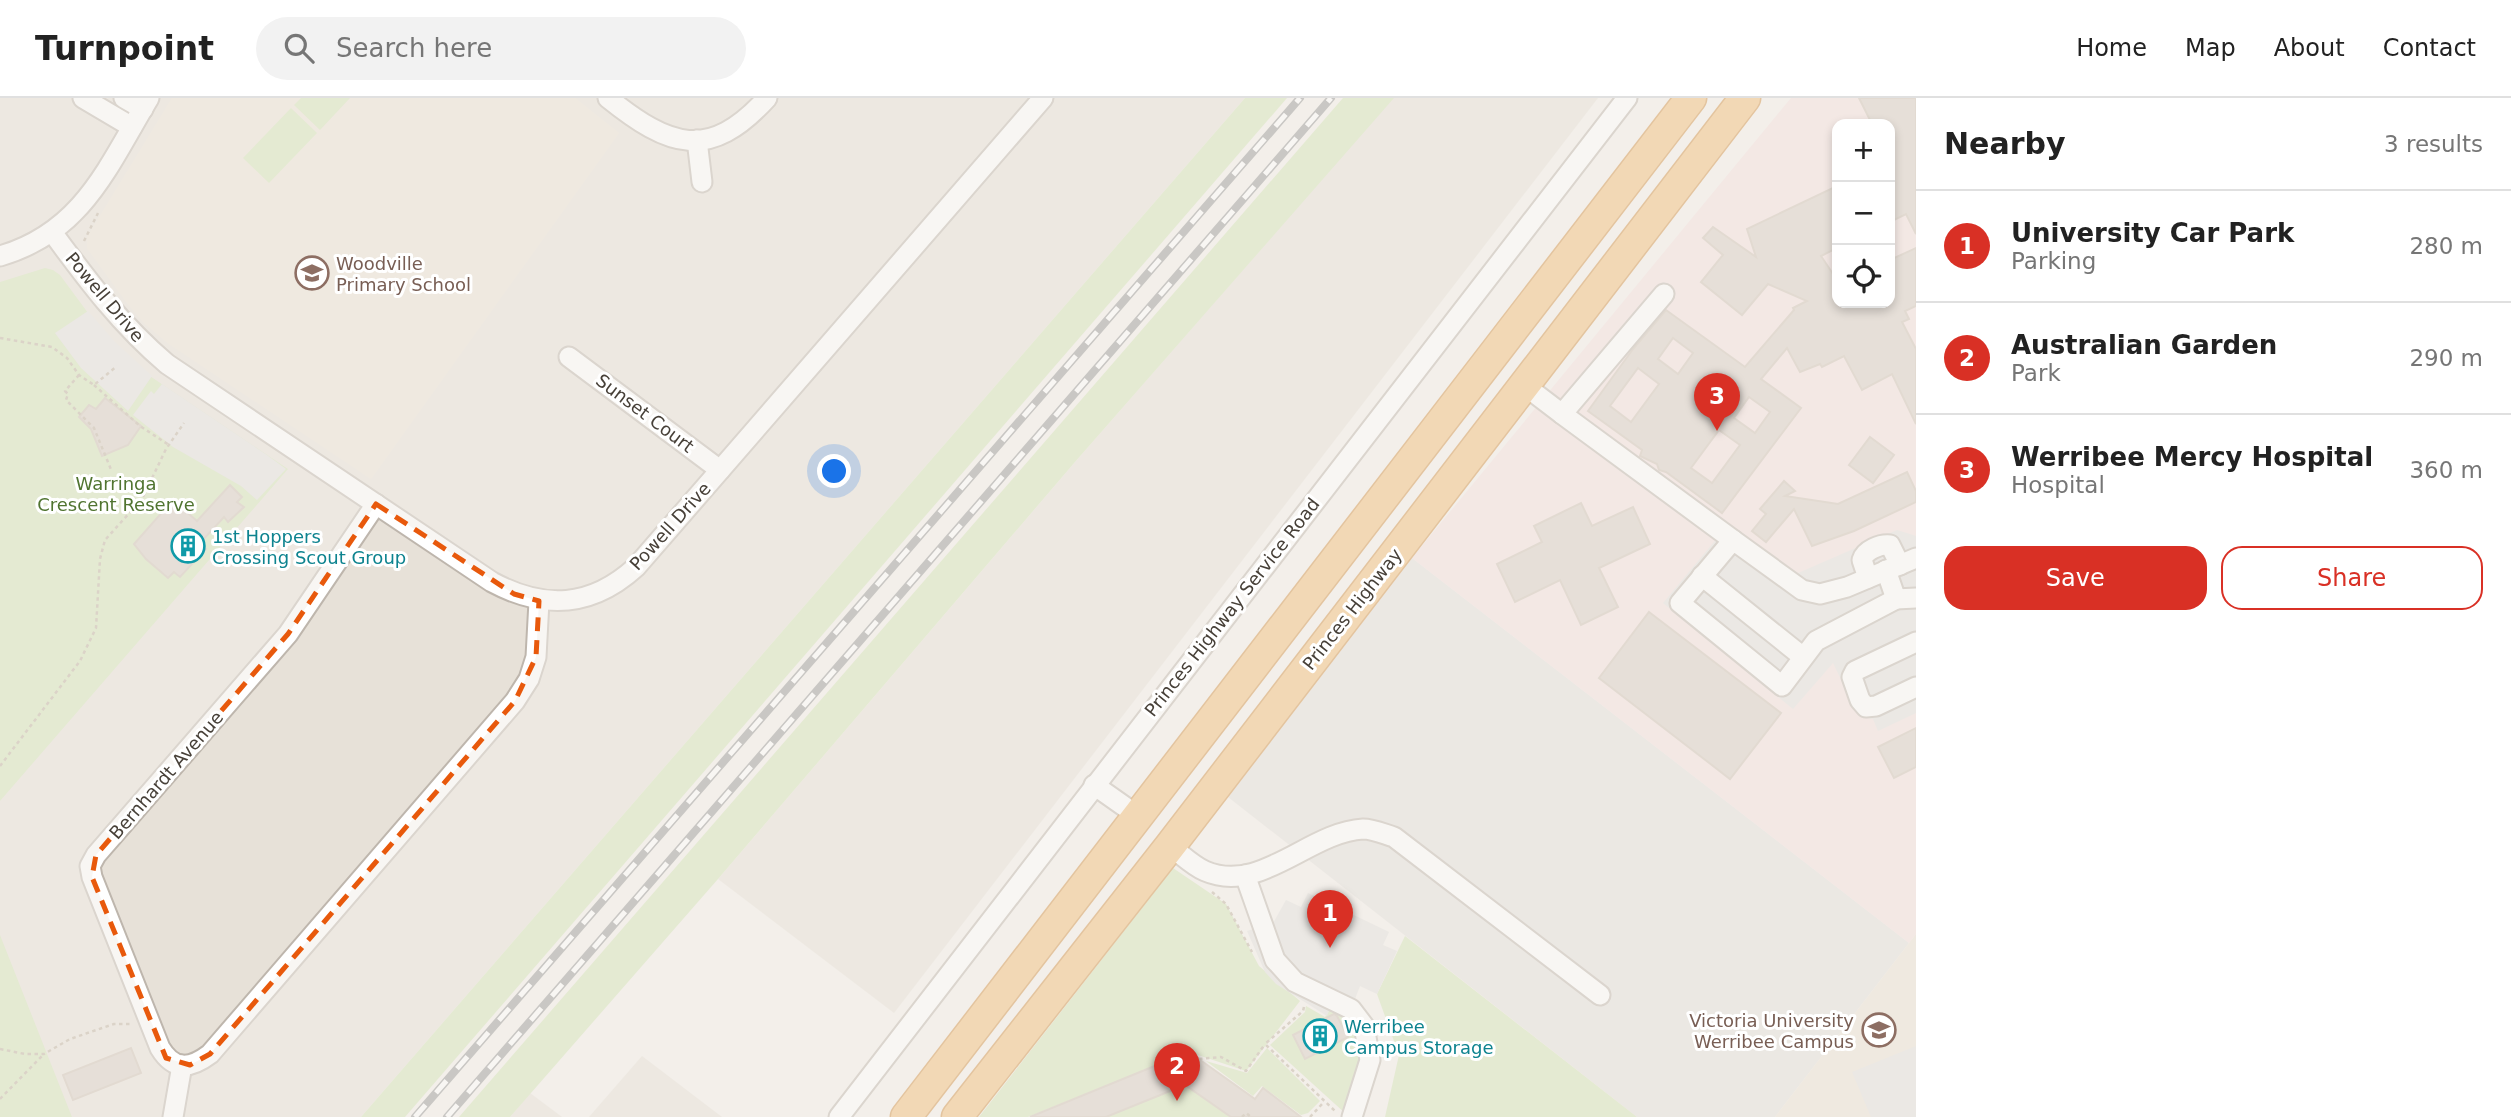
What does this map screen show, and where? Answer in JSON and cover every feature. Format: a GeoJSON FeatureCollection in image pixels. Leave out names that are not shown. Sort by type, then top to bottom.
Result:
{"type":"FeatureCollection","features":[{"type":"Feature","properties":{"kind":"highway"},"geometry":{"type":"LineString","coordinates":[[906,1117],[1691,98]]}},
{"type":"Feature","properties":{"kind":"highway","name":"Princes Highway"},"geometry":{"type":"LineString","coordinates":[[957,1117],[1170,846],[1745,98]]}},
{"type":"Feature","properties":{"kind":"highway"},"geometry":{"type":"LineString","coordinates":[[1601,216],[1636,240]]}},
{"type":"Feature","properties":{"kind":"highway"},"geometry":{"type":"LineString","coordinates":[[1138,816],[1170,846]]}},
{"type":"Feature","properties":{"kind":"street"},"geometry":{"type":"LineString","coordinates":[[83,98],[132,127]]}},
{"type":"Feature","properties":{"kind":"street"},"geometry":{"type":"LineString","coordinates":[[0,256],[33,244],[78,210],[96,187],[146,104],[124,98]]}},
{"type":"Feature","properties":{"kind":"street"},"geometry":{"type":"LineString","coordinates":[[608,98],[656,133],[674,139],[697,140],[715,138],[733,129],[752,115],[767,98]]}},
{"type":"Feature","properties":{"kind":"street","name":"Powell Drive"},"geometry":{"type":"LineString","coordinates":[[52,232],[115,315],[167,364],[492,582],[514,594],[539,601],[582,598],[621,581],[636,567],[1042,98]]}},
{"type":"Feature","properties":{"kind":"street","name":"Princes Highway Service Road"},"geometry":{"type":"LineString","coordinates":[[839,1117],[1627,98]]}},
{"type":"Feature","properties":{"kind":"street"},"geometry":{"type":"LineString","coordinates":[[697,140],[702,182]]}},
{"type":"Feature","properties":{"kind":"street"},"geometry":{"type":"LineString","coordinates":[[1562,414],[1664,294]]}},
{"type":"Feature","properties":{"kind":"street","name":"Sunset Court"},"geometry":{"type":"LineString","coordinates":[[569,357],[720,470]]}},
{"type":"Feature","properties":{"kind":"street"},"geometry":{"type":"LineString","coordinates":[[1524,385],[1802,590],[1820,594],[1847,587],[1892,568],[1906,599],[1816,641],[1782,686],[1680,603],[1733,540]]}},
{"type":"Feature","properties":{"kind":"street","name":"Bernhardt Avenue"},"geometry":{"type":"LineString","coordinates":[[181,1065],[166,1058],[92,877],[90,866],[96,855],[288,634],[376,504]]}},
{"type":"Feature","properties":{"kind":"street"},"geometry":{"type":"LineString","coordinates":[[1702,576],[1803,657]]}},
{"type":"Feature","properties":{"kind":"street"},"geometry":{"type":"LineString","coordinates":[[173,1117],[181,1065],[199,1062],[210,1054],[515,701],[529,679],[536,657],[539,601]]}},
{"type":"Feature","properties":{"kind":"street"},"geometry":{"type":"LineString","coordinates":[[1916,642],[1854,671],[1852,677],[1860,700],[1866,707],[1876,706],[1916,687]]}},
{"type":"Feature","properties":{"kind":"street"},"geometry":{"type":"LineString","coordinates":[[1094,785],[1138,816]]}},
{"type":"Feature","properties":{"kind":"street"},"geometry":{"type":"LineString","coordinates":[[1170,846],[1204,871],[1226,876],[1245,875],[1264,869],[1309,845],[1337,834],[1365,829],[1394,837],[1600,995]]}},
{"type":"Feature","properties":{"kind":"street"},"geometry":{"type":"LineString","coordinates":[[1245,875],[1275,960],[1295,982],[1351,1009],[1364,1026],[1370,1060],[1352,1117]]}},
{"type":"Feature","properties":{"kind":"path"},"geometry":{"type":"LineString","coordinates":[[0,338],[52,347],[67,358],[79,375],[140,426],[169,445]]}},
{"type":"Feature","properties":{"kind":"path"},"geometry":{"type":"LineString","coordinates":[[94,385],[117,366]]}},
{"type":"Feature","properties":{"kind":"path"},"geometry":{"type":"LineString","coordinates":[[79,375],[65,391],[68,394],[66,400],[94,428],[112,472]]}},
{"type":"Feature","properties":{"kind":"path"},"geometry":{"type":"LineString","coordinates":[[0,766],[80,661],[96,628],[100,559],[105,540],[142,499],[169,445],[184,423]]}},
{"type":"Feature","properties":{"kind":"path"},"geometry":{"type":"LineString","coordinates":[[1210,890],[1226,904],[1254,956]]}},
{"type":"Feature","properties":{"kind":"path"},"geometry":{"type":"LineString","coordinates":[[1199,1059],[1221,1057],[1246,1071],[1265,1044],[1303,1011],[1304,1005],[1300,1000]]}},
{"type":"Feature","properties":{"kind":"path"},"geometry":{"type":"LineString","coordinates":[[0,1099],[44,1054],[70,1039],[114,1024],[151,1024]]}},
{"type":"Feature","properties":{"kind":"path"},"geometry":{"type":"LineString","coordinates":[[1265,1044],[1343,1117]]}},
{"type":"Feature","properties":{"kind":"path"},"geometry":{"type":"LineString","coordinates":[[0,1049],[25,1054],[44,1054]]}},
{"type":"Feature","properties":{"kind":"path"},"geometry":{"type":"LineString","coordinates":[[1310,1117],[1324,1102]]}},
{"type":"Feature","properties":{"kind":"path"},"geometry":{"type":"LineString","coordinates":[[1242,1117],[1245,1113],[1251,1117]]}},
{"type":"Feature","properties":{"kind":"highlighted area"},"geometry":{"type":"Polygon","coordinates":[[[376,504],[514,594],[539,601],[536,657],[515,701],[210,1054],[190,1065],[166,1058],[92,877],[96,855],[288,634],[376,504]]]}},
{"type":"Feature","properties":{"kind":"shaded area"},"geometry":{"type":"Polygon","coordinates":[[[0,98],[1245,98],[361,1117],[0,1117],[0,98]]]}},
{"type":"Feature","properties":{"kind":"shaded area","name":"Woodville Primary School"},"geometry":{"type":"Polygon","coordinates":[[[172,98],[575,98],[619,133],[371,479],[169,344],[144,323],[87,248],[87,237],[172,98]]]}},
{"type":"Feature","properties":{"kind":"shaded area"},"geometry":{"type":"Polygon","coordinates":[[[1393,98],[1598,98],[894,1013],[718,879],[1075,462],[1393,98]]]}},
{"type":"Feature","properties":{"kind":"shaded area"},"geometry":{"type":"Polygon","coordinates":[[[1791,98],[1916,98],[1916,934],[1909,943],[1412,558],[1791,98]]]}},
{"type":"Feature","properties":{"kind":"shaded area"},"geometry":{"type":"Polygon","coordinates":[[[88,311],[114,341],[152,376],[128,411],[81,368],[55,333],[88,311]]]}},
{"type":"Feature","properties":{"kind":"shaded area"},"geometry":{"type":"Polygon","coordinates":[[[162,384],[286,469],[257,500],[241,486],[173,447],[133,415],[151,391],[154,394],[162,384]]]}},
{"type":"Feature","properties":{"kind":"shaded area"},"geometry":{"type":"Polygon","coordinates":[[[1897,530],[1916,536],[1916,713],[1878,731],[1873,719],[1859,716],[1833,663],[1793,709],[1663,603],[1723,531],[1782,580],[1897,530]]]}},
{"type":"Feature","properties":{"kind":"shaded area"},"geometry":{"type":"Polygon","coordinates":[[[1412,558],[1909,943],[1775,1117],[1637,1117],[1228,797],[1412,558]]]}},
{"type":"Feature","properties":{"kind":"shaded area"},"geometry":{"type":"Polygon","coordinates":[[[1308,893],[1389,932],[1383,945],[1397,951],[1377,994],[1360,986],[1355,999],[1277,962],[1333,1001],[1327,1016],[1276,984],[1265,972],[1247,931],[1262,926],[1266,936],[1286,900],[1301,907],[1308,893]]]}},
{"type":"Feature","properties":{"kind":"shaded area","name":"Victoria University Werribee Campus"},"geometry":{"type":"Polygon","coordinates":[[[1916,934],[1916,1117],[1775,1117],[1909,943],[1916,934]]]}},
{"type":"Feature","properties":{"kind":"shaded area"},"geometry":{"type":"Polygon","coordinates":[[[1916,1046],[1916,1117],[1871,1117],[1852,1072],[1916,1046]]]}},
{"type":"Feature","properties":{"kind":"shaded area"},"geometry":{"type":"Polygon","coordinates":[[[642,1056],[722,1117],[589,1117],[642,1056]]]}},
{"type":"Feature","properties":{"kind":"shaded area"},"geometry":{"type":"Polygon","coordinates":[[[530,1093],[562,1117],[510,1117],[530,1093]]]}},
{"type":"Feature","properties":{"kind":"green space"},"geometry":{"type":"Polygon","coordinates":[[[301,98],[350,98],[320,130],[294,105],[301,98]]]}},
{"type":"Feature","properties":{"kind":"green space"},"geometry":{"type":"Polygon","coordinates":[[[1245,98],[1287,98],[405,1117],[361,1117],[1245,98]]]}},
{"type":"Feature","properties":{"kind":"green space"},"geometry":{"type":"Polygon","coordinates":[[[1343,98],[1394,98],[1075,462],[510,1117],[459,1117],[1343,98]]]}},
{"type":"Feature","properties":{"kind":"green space"},"geometry":{"type":"Polygon","coordinates":[[[291,108],[317,133],[269,183],[243,158],[291,108]]]}},
{"type":"Feature","properties":{"kind":"green space","name":"Warringa Crescent Reserve"},"geometry":{"type":"Polygon","coordinates":[[[45,268],[60,275],[94,321],[138,368],[288,469],[0,801],[0,282],[45,268]]]}},
{"type":"Feature","properties":{"kind":"green space"},"geometry":{"type":"Polygon","coordinates":[[[1173,868],[1226,904],[1259,966],[1300,1001],[1246,1071],[1189,1052],[1028,1117],[979,1117],[1173,868]]]}},
{"type":"Feature","properties":{"kind":"green space"},"geometry":{"type":"Polygon","coordinates":[[[0,935],[72,1117],[0,1117],[0,935]]]}},
{"type":"Feature","properties":{"kind":"green space"},"geometry":{"type":"Polygon","coordinates":[[[1405,936],[1637,1117],[1385,1117],[1399,1055],[1377,994],[1405,936]]]}},
{"type":"Feature","properties":{"kind":"green space"},"geometry":{"type":"Polygon","coordinates":[[[1334,1002],[1359,1029],[1363,1053],[1346,1114],[1270,1045],[1305,1012],[1306,1006],[1325,1017],[1334,1002]]]}},
{"type":"Feature","properties":{"kind":"green space"},"geometry":{"type":"Polygon","coordinates":[[[1267,1048],[1320,1101],[1308,1113],[1301,1115],[1262,1086],[1253,1096],[1206,1061],[1247,1073],[1267,1048]]]}},
{"type":"Feature","properties":{"kind":"green space"},"geometry":{"type":"Polygon","coordinates":[[[1185,1085],[1231,1117],[1106,1117],[1185,1085]]]}},
{"type":"Feature","properties":{"kind":"building"},"geometry":{"type":"Polygon","coordinates":[[[1859,98],[1916,98],[1916,234],[1906,214],[1895,220],[1895,119],[1870,119],[1859,98]]]}},
{"type":"Feature","properties":{"kind":"building"},"geometry":{"type":"Polygon","coordinates":[[[1832,188],[1832,250],[1821,256],[1832,272],[1832,308],[1895,308],[1895,258],[1916,248],[1916,306],[1905,311],[1909,319],[1902,322],[1916,349],[1916,424],[1892,374],[1862,390],[1844,356],[1822,367],[1820,364],[1800,372],[1787,348],[1761,379],[1801,408],[1722,513],[1666,472],[1659,470],[1657,464],[1640,456],[1642,450],[1588,411],[1633,349],[1666,310],[1745,367],[1793,308],[1807,301],[1768,284],[1742,315],[1701,282],[1723,255],[1703,238],[1713,227],[1756,257],[1747,229],[1832,188]],[[1673,338],[1658,359],[1678,374],[1693,353],[1673,338]],[[1638,368],[1610,406],[1631,422],[1659,384],[1638,368]],[[1749,397],[1734,418],[1755,433],[1770,412],[1749,397]],[[1719,430],[1691,468],[1712,483],[1740,445],[1719,430]]]}},
{"type":"Feature","properties":{"kind":"building"},"geometry":{"type":"Polygon","coordinates":[[[105,398],[141,426],[128,445],[102,456],[91,429],[79,417],[89,405],[96,409],[105,398]]]}},
{"type":"Feature","properties":{"kind":"building"},"geometry":{"type":"Polygon","coordinates":[[[1870,437],[1894,455],[1873,483],[1849,465],[1870,437]]]}},
{"type":"Feature","properties":{"kind":"building"},"geometry":{"type":"Polygon","coordinates":[[[1907,472],[1916,491],[1916,502],[1854,531],[1812,546],[1794,509],[1766,542],[1752,531],[1766,514],[1760,509],[1784,481],[1795,491],[1785,496],[1838,504],[1907,472]]]}},
{"type":"Feature","properties":{"kind":"building"},"geometry":{"type":"Polygon","coordinates":[[[230,485],[242,497],[237,502],[244,507],[228,522],[224,517],[199,544],[206,549],[180,577],[174,572],[168,578],[146,559],[134,544],[173,500],[197,521],[230,485]]]}},
{"type":"Feature","properties":{"kind":"building"},"geometry":{"type":"Polygon","coordinates":[[[1581,503],[1592,526],[1633,507],[1650,544],[1599,568],[1618,607],[1581,625],[1560,580],[1515,602],[1497,564],[1542,542],[1534,526],[1581,503]]]}},
{"type":"Feature","properties":{"kind":"building"},"geometry":{"type":"Polygon","coordinates":[[[1649,612],[1781,713],[1730,779],[1599,678],[1649,612]]]}},
{"type":"Feature","properties":{"kind":"building"},"geometry":{"type":"Polygon","coordinates":[[[1916,728],[1916,767],[1894,778],[1878,747],[1916,728]]]}},
{"type":"Feature","properties":{"kind":"building","name":"Werribee Campus Storage"},"geometry":{"type":"Polygon","coordinates":[[[1334,1014],[1348,1037],[1305,1059],[1293,1035],[1334,1014]]]}},
{"type":"Feature","properties":{"kind":"building"},"geometry":{"type":"Polygon","coordinates":[[[131,1048],[141,1073],[73,1100],[63,1075],[131,1048]]]}},
{"type":"Feature","properties":{"kind":"building"},"geometry":{"type":"Polygon","coordinates":[[[1189,1052],[1255,1099],[1263,1088],[1301,1117],[1231,1117],[1185,1085],[1106,1117],[1030,1117],[1189,1052]]]}},
{"type":"Feature","properties":{"kind":"railway"},"geometry":{"type":"LineString","coordinates":[[415,1117],[1300,98]]}},
{"type":"Feature","properties":{"kind":"railway"},"geometry":{"type":"LineString","coordinates":[[447,1117],[1331,98]]}},
{"type":"Feature","properties":{"kind":"place","name":"Woodville Primary School"},"geometry":{"type":"Point","coordinates":[312,273]}},
{"type":"Feature","properties":{"kind":"place","name":"Werribee Mercy Hospital"},"geometry":{"type":"Point","coordinates":[1717,431]}},
{"type":"Feature","properties":{"kind":"place","name":"1st Hoppers Crossing Scout Group"},"geometry":{"type":"Point","coordinates":[188,546]}},
{"type":"Feature","properties":{"kind":"place","name":"University Car Park"},"geometry":{"type":"Point","coordinates":[1330,948]}},
{"type":"Feature","properties":{"kind":"place","name":"Victoria University Werribee Campus"},"geometry":{"type":"Point","coordinates":[1879,1030]}},
{"type":"Feature","properties":{"kind":"place","name":"Werribee Campus Storage"},"geometry":{"type":"Point","coordinates":[1320,1036]}},
{"type":"Feature","properties":{"kind":"place","name":"Australian Garden"},"geometry":{"type":"Point","coordinates":[1177,1101]}}]}
